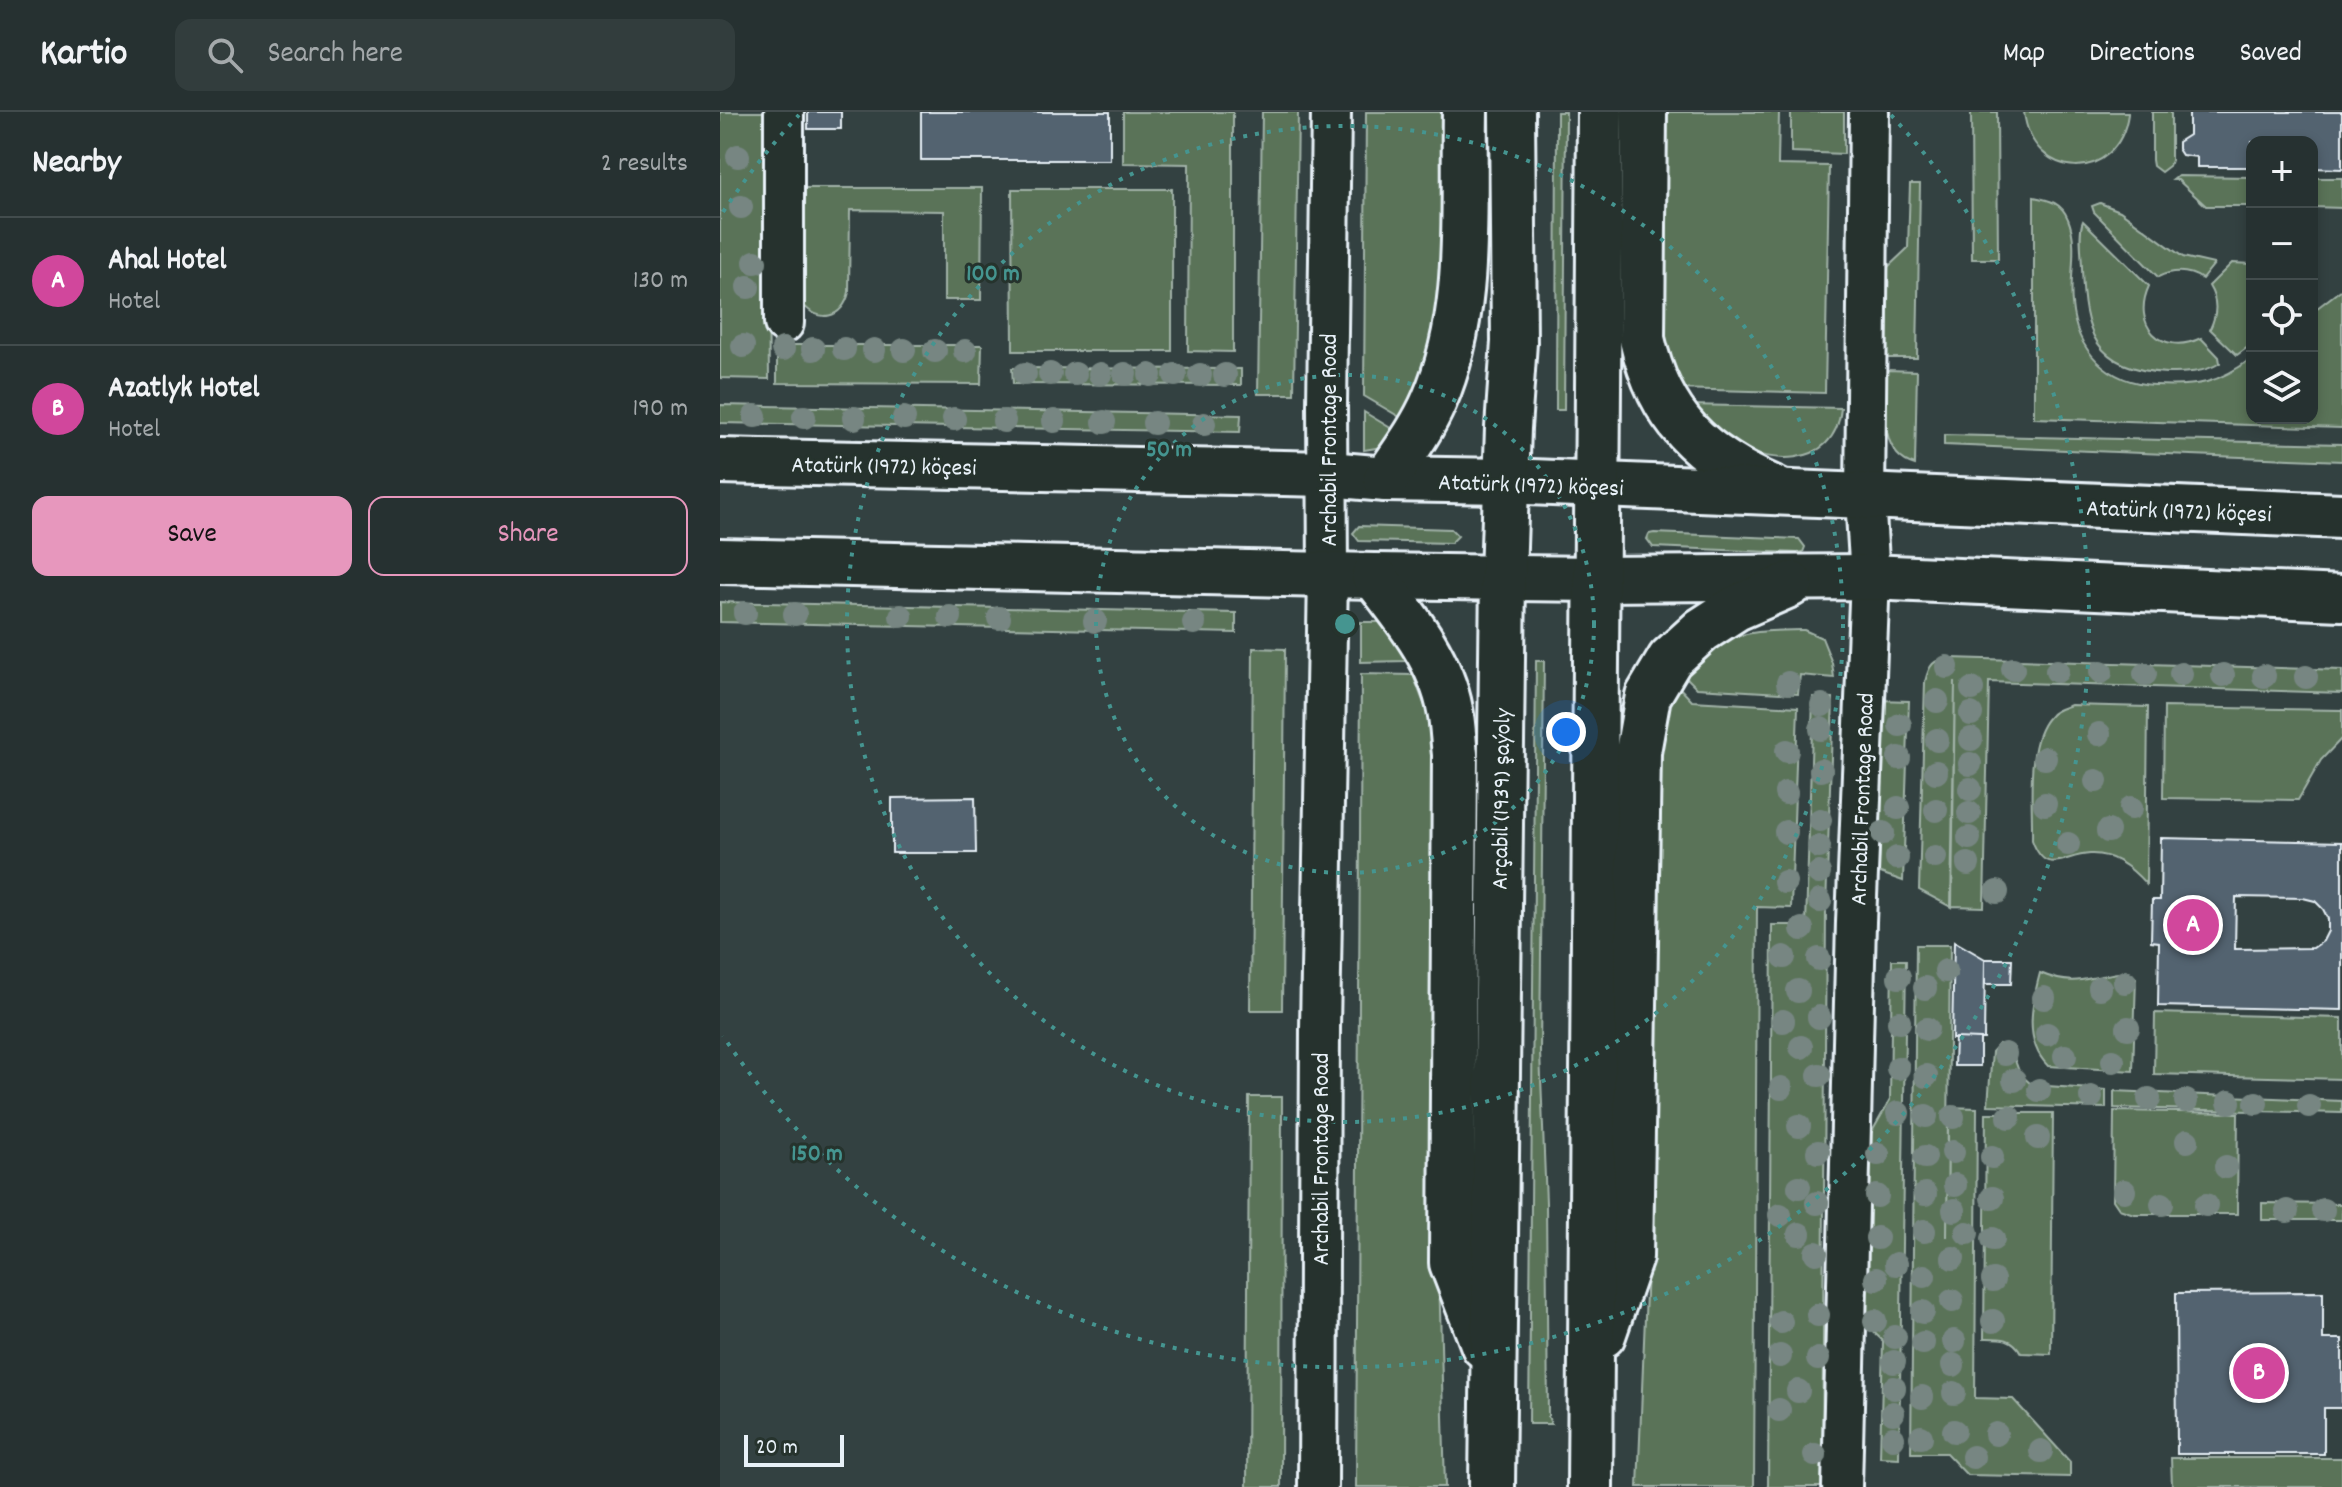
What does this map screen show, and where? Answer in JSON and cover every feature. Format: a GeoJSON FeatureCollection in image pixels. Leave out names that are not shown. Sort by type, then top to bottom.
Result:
{"type":"FeatureCollection","features":[{"type":"Feature","properties":{"kind":"main road"},"geometry":{"type":"LineString","coordinates":[[1386,479],[1421,428],[1434,402],[1454,344],[1461,306],[1465,112]]}},
{"type":"Feature","properties":{"kind":"main road","name":"Arçabil (1939) şaýoly"},"geometry":{"type":"LineString","coordinates":[[1492,1487],[1503,576],[1514,342],[1512,112]]}},
{"type":"Feature","properties":{"kind":"main road"},"geometry":{"type":"LineString","coordinates":[[1590,1487],[1600,112]]}},
{"type":"Feature","properties":{"kind":"main road"},"geometry":{"type":"LineString","coordinates":[[1644,112],[1642,339],[1648,366],[1674,419],[1704,447],[1752,479],[1785,493]]}},
{"type":"Feature","properties":{"kind":"main road","name":"Atatürk (1972) köçesi"},"geometry":{"type":"LineString","coordinates":[[720,461],[1328,474],[1386,479],[1506,481],[2342,516]]}},
{"type":"Feature","properties":{"kind":"main road"},"geometry":{"type":"LineString","coordinates":[[720,561],[1374,576],[1597,579],[1870,577],[2342,598]]}},
{"type":"Feature","properties":{"kind":"main road"},"geometry":{"type":"LineString","coordinates":[[1374,576],[1433,661],[1450,707],[1455,754],[1452,1263],[1493,1369]]}},
{"type":"Feature","properties":{"kind":"main road"},"geometry":{"type":"LineString","coordinates":[[1591,1367],[1630,1257],[1638,752],[1648,696],[1670,659],[1702,630],[1736,608],[1808,577]]}},
{"type":"Feature","properties":{"kind":"street"},"geometry":{"type":"LineString","coordinates":[[784,112],[784,323]]}},
{"type":"Feature","properties":{"kind":"street","name":"Archabil Frontage Road"},"geometry":{"type":"LineString","coordinates":[[1318,1487],[1331,112]]}},
{"type":"Feature","properties":{"kind":"street","name":"Archabil Frontage Road"},"geometry":{"type":"LineString","coordinates":[[1842,1487],[1856,922],[1870,577],[1865,498],[1869,112]]}},
{"type":"Feature","properties":{"kind":"green space"},"geometry":{"type":"Polygon","coordinates":[[[720,112],[766,112],[769,379],[720,378],[720,112]]]}},
{"type":"Feature","properties":{"kind":"green space"},"geometry":{"type":"Polygon","coordinates":[[[1123,112],[1233,112],[1233,352],[1188,351],[1189,164],[1123,163],[1123,112]]]}},
{"type":"Feature","properties":{"kind":"green space"},"geometry":{"type":"Polygon","coordinates":[[[1262,112],[1298,112],[1294,394],[1258,394],[1262,112]]]}},
{"type":"Feature","properties":{"kind":"green space"},"geometry":{"type":"Polygon","coordinates":[[[1366,112],[1447,112],[1442,324],[1405,420],[1364,396],[1366,112]]]}},
{"type":"Feature","properties":{"kind":"green space"},"geometry":{"type":"Polygon","coordinates":[[[1557,112],[1566,112],[1564,410],[1556,410],[1557,112]]]}},
{"type":"Feature","properties":{"kind":"green space"},"geometry":{"type":"Polygon","coordinates":[[[1658,112],[1779,112],[1778,165],[1829,166],[1825,393],[1674,389],[1662,360],[1658,112]]]}},
{"type":"Feature","properties":{"kind":"green space"},"geometry":{"type":"Polygon","coordinates":[[[1791,112],[1844,112],[1844,154],[1791,152],[1791,112]]]}},
{"type":"Feature","properties":{"kind":"green space"},"geometry":{"type":"Polygon","coordinates":[[[1971,112],[1997,112],[1998,259],[1972,259],[1971,112]]]}},
{"type":"Feature","properties":{"kind":"green space"},"geometry":{"type":"Polygon","coordinates":[[[2024,112],[2128,114],[2121,137],[2109,153],[2093,163],[2075,166],[2058,162],[2042,152],[2030,135],[2024,112]]]}},
{"type":"Feature","properties":{"kind":"green space"},"geometry":{"type":"Polygon","coordinates":[[[2152,112],[2171,112],[2171,160],[2161,172],[2153,166],[2152,160],[2152,112]]]}},
{"type":"Feature","properties":{"kind":"green space"},"geometry":{"type":"Polygon","coordinates":[[[2178,176],[2246,177],[2246,206],[2206,206],[2178,180],[2173,180],[2178,176]]]}},
{"type":"Feature","properties":{"kind":"green space"},"geometry":{"type":"Polygon","coordinates":[[[2318,178],[2342,178],[2342,208],[2318,207],[2318,178]]]}},
{"type":"Feature","properties":{"kind":"green space"},"geometry":{"type":"Polygon","coordinates":[[[1910,184],[1920,184],[1917,358],[1887,358],[1888,267],[1908,248],[1910,184]]]}},
{"type":"Feature","properties":{"kind":"green space"},"geometry":{"type":"Polygon","coordinates":[[[799,188],[982,188],[981,300],[944,300],[944,211],[850,210],[849,292],[846,301],[829,316],[808,310],[802,303],[799,188]]]}},
{"type":"Feature","properties":{"kind":"green space"},"geometry":{"type":"Polygon","coordinates":[[[1012,189],[1172,189],[1172,351],[1013,351],[1012,189]]]}},
{"type":"Feature","properties":{"kind":"green space"},"geometry":{"type":"Polygon","coordinates":[[[2034,197],[2055,203],[2068,219],[2073,239],[2071,294],[2075,321],[2080,336],[2097,361],[2123,378],[2155,385],[2206,382],[2246,362],[2246,424],[2318,424],[2318,307],[2342,289],[2342,428],[2034,418],[2034,197]]]}},
{"type":"Feature","properties":{"kind":"green space"},"geometry":{"type":"Polygon","coordinates":[[[2100,203],[2120,211],[2183,257],[2214,264],[2202,279],[2180,272],[2158,277],[2094,212],[2092,206],[2100,203]]]}},
{"type":"Feature","properties":{"kind":"green space"},"geometry":{"type":"Polygon","coordinates":[[[2083,221],[2149,286],[2144,313],[2153,334],[2173,343],[2187,343],[2201,338],[2219,357],[2220,363],[2201,371],[2166,373],[2142,370],[2108,355],[2090,329],[2086,311],[2081,244],[2083,221]]]}},
{"type":"Feature","properties":{"kind":"green space"},"geometry":{"type":"Polygon","coordinates":[[[2232,263],[2246,264],[2246,348],[2237,355],[2210,329],[2216,308],[2209,286],[2232,263]]]}},
{"type":"Feature","properties":{"kind":"green space"},"geometry":{"type":"Polygon","coordinates":[[[777,345],[982,345],[981,384],[777,383],[777,345]]]}},
{"type":"Feature","properties":{"kind":"green space"},"geometry":{"type":"Polygon","coordinates":[[[1012,368],[1241,369],[1241,385],[1013,384],[1012,368]]]}},
{"type":"Feature","properties":{"kind":"green space"},"geometry":{"type":"Polygon","coordinates":[[[1887,370],[1917,371],[1915,465],[1894,450],[1889,439],[1885,411],[1887,370]]]}},
{"type":"Feature","properties":{"kind":"green space"},"geometry":{"type":"Polygon","coordinates":[[[720,405],[1241,415],[1240,432],[720,423],[720,405]]]}},
{"type":"Feature","properties":{"kind":"green space"},"geometry":{"type":"Polygon","coordinates":[[[1686,405],[1841,408],[1836,429],[1826,444],[1812,453],[1777,457],[1757,454],[1722,439],[1686,405]]]}},
{"type":"Feature","properties":{"kind":"green space"},"geometry":{"type":"Polygon","coordinates":[[[1364,412],[1397,432],[1382,447],[1364,450],[1364,412]]]}},
{"type":"Feature","properties":{"kind":"green space"},"geometry":{"type":"Polygon","coordinates":[[[1944,435],[2342,444],[2342,461],[1944,445],[1944,435]]]}},
{"type":"Feature","properties":{"kind":"green space"},"geometry":{"type":"Polygon","coordinates":[[[1359,526],[1451,529],[1458,536],[1451,543],[1359,541],[1353,533],[1359,526]]]}},
{"type":"Feature","properties":{"kind":"green space"},"geometry":{"type":"Polygon","coordinates":[[[1649,534],[1799,539],[1805,547],[1803,552],[1798,553],[1653,547],[1647,539],[1649,534]]]}},
{"type":"Feature","properties":{"kind":"green space"},"geometry":{"type":"Polygon","coordinates":[[[720,602],[1236,613],[1236,633],[720,622],[720,602]]]}},
{"type":"Feature","properties":{"kind":"green space"},"geometry":{"type":"Polygon","coordinates":[[[1361,622],[1379,622],[1400,647],[1406,661],[1361,662],[1361,622]]]}},
{"type":"Feature","properties":{"kind":"green space"},"geometry":{"type":"Polygon","coordinates":[[[1804,630],[1822,638],[1834,678],[1800,675],[1798,694],[1697,688],[1683,674],[1709,649],[1723,641],[1752,633],[1804,630]]]}},
{"type":"Feature","properties":{"kind":"green space"},"geometry":{"type":"Polygon","coordinates":[[[1253,648],[1285,649],[1282,1010],[1250,1010],[1253,648]]]}},
{"type":"Feature","properties":{"kind":"green space"},"geometry":{"type":"Polygon","coordinates":[[[1950,658],[2342,670],[2342,693],[1989,682],[1984,907],[1952,906],[1955,681],[1951,907],[1919,890],[1925,682],[1933,664],[1950,658]]]}},
{"type":"Feature","properties":{"kind":"green space"},"geometry":{"type":"Polygon","coordinates":[[[1536,661],[1544,661],[1540,1052],[1546,1203],[1548,1416],[1551,1424],[1529,1424],[1536,661]]]}},
{"type":"Feature","properties":{"kind":"green space"},"geometry":{"type":"Polygon","coordinates":[[[1361,674],[1413,675],[1436,749],[1438,1238],[1445,1487],[1356,1487],[1361,674]]]}},
{"type":"Feature","properties":{"kind":"green space"},"geometry":{"type":"Polygon","coordinates":[[[1676,684],[1692,701],[1798,707],[1791,908],[1757,907],[1754,1487],[1638,1487],[1648,1244],[1653,742],[1676,684]]]}},
{"type":"Feature","properties":{"kind":"green space"},"geometry":{"type":"Polygon","coordinates":[[[1813,697],[1833,698],[1826,908],[1822,1487],[1768,1487],[1772,925],[1806,925],[1813,697]]]}},
{"type":"Feature","properties":{"kind":"green space"},"geometry":{"type":"Polygon","coordinates":[[[1878,700],[1909,701],[1903,881],[1872,870],[1878,700]]]}},
{"type":"Feature","properties":{"kind":"green space"},"geometry":{"type":"Polygon","coordinates":[[[2071,705],[2148,707],[2146,884],[2128,867],[2106,856],[2080,855],[2056,862],[2043,858],[2037,852],[2032,840],[2032,776],[2036,742],[2041,728],[2051,715],[2071,705]]]}},
{"type":"Feature","properties":{"kind":"green space"},"geometry":{"type":"Polygon","coordinates":[[[2164,707],[2342,710],[2342,738],[2321,760],[2298,800],[2163,798],[2164,707]]]}},
{"type":"Feature","properties":{"kind":"green space"},"geometry":{"type":"Polygon","coordinates":[[[1916,945],[1950,945],[1948,1107],[1977,1108],[1975,1398],[2013,1399],[2070,1462],[2070,1477],[1967,1475],[1946,1453],[1911,1453],[1916,945]]]}},
{"type":"Feature","properties":{"kind":"green space"},"geometry":{"type":"Polygon","coordinates":[[[1892,960],[1906,960],[1899,1458],[1880,1457],[1883,1341],[1863,1322],[1865,1144],[1890,1100],[1892,960]]]}},
{"type":"Feature","properties":{"kind":"green space"},"geometry":{"type":"Polygon","coordinates":[[[2129,972],[2136,978],[2133,1071],[2048,1066],[2040,1056],[2032,1033],[2032,1009],[2040,973],[2075,981],[2129,972]]]}},
{"type":"Feature","properties":{"kind":"green space"},"geometry":{"type":"Polygon","coordinates":[[[2155,1013],[2342,1018],[2342,1079],[2154,1074],[2155,1013]]]}},
{"type":"Feature","properties":{"kind":"green space"},"geometry":{"type":"Polygon","coordinates":[[[1999,1044],[2010,1047],[2020,1074],[2032,1085],[2106,1090],[2106,1108],[1988,1105],[1992,1052],[1999,1044]]]}},
{"type":"Feature","properties":{"kind":"green space"},"geometry":{"type":"Polygon","coordinates":[[[2114,1091],[2342,1101],[2342,1113],[2114,1108],[2114,1091]]]}},
{"type":"Feature","properties":{"kind":"green space"},"geometry":{"type":"Polygon","coordinates":[[[1249,1097],[1282,1097],[1281,1487],[1247,1487],[1249,1097]]]}},
{"type":"Feature","properties":{"kind":"green space"},"geometry":{"type":"Polygon","coordinates":[[[2114,1111],[2238,1113],[2237,1214],[2134,1214],[2119,1209],[2113,1200],[2114,1111]]]}},
{"type":"Feature","properties":{"kind":"green space"},"geometry":{"type":"Polygon","coordinates":[[[1986,1113],[2053,1113],[2051,1354],[2021,1353],[2010,1341],[1984,1338],[1986,1113]]]}},
{"type":"Feature","properties":{"kind":"green space"},"geometry":{"type":"Polygon","coordinates":[[[2262,1203],[2342,1204],[2342,1220],[2262,1220],[2262,1203]]]}},
{"type":"Feature","properties":{"kind":"green space"},"geometry":{"type":"Polygon","coordinates":[[[2171,1458],[2342,1458],[2342,1487],[2172,1487],[2171,1458]]]}},
{"type":"Feature","properties":{"kind":"building"},"geometry":{"type":"Polygon","coordinates":[[[808,112],[841,112],[841,129],[808,129],[808,112]]]}},
{"type":"Feature","properties":{"kind":"building"},"geometry":{"type":"Polygon","coordinates":[[[921,112],[1110,112],[1110,160],[921,160],[921,112]]]}},
{"type":"Feature","properties":{"kind":"building"},"geometry":{"type":"Polygon","coordinates":[[[2189,112],[2342,112],[2342,169],[2318,168],[2318,136],[2246,136],[2246,167],[2197,167],[2197,157],[2182,155],[2178,149],[2178,142],[2189,135],[2189,112]]]}},
{"type":"Feature","properties":{"kind":"building"},"geometry":{"type":"Polygon","coordinates":[[[975,797],[976,853],[892,853],[892,798],[975,797]]]}},
{"type":"Feature","properties":{"kind":"building"},"geometry":{"type":"Polygon","coordinates":[[[2161,838],[2342,842],[2342,1010],[2158,1006],[2159,942],[2151,941],[2152,900],[2160,900],[2161,838]],[[2236,897],[2235,949],[2313,948],[2323,941],[2328,931],[2328,919],[2315,901],[2236,897]]]}},
{"type":"Feature","properties":{"kind":"building"},"geometry":{"type":"Polygon","coordinates":[[[1954,941],[1985,959],[1984,1039],[1952,1039],[1954,941]]]}},
{"type":"Feature","properties":{"kind":"building"},"geometry":{"type":"Polygon","coordinates":[[[1985,959],[2012,959],[2011,984],[1985,984],[1985,959]]]}},
{"type":"Feature","properties":{"kind":"building"},"geometry":{"type":"Polygon","coordinates":[[[1955,1038],[1980,1039],[1980,1066],[1954,1066],[1955,1038]]]}},
{"type":"Feature","properties":{"kind":"building"},"geometry":{"type":"Polygon","coordinates":[[[2323,1292],[2323,1339],[2342,1339],[2342,1408],[2324,1408],[2324,1454],[2177,1454],[2176,1293],[2323,1292]]]}},
{"type":"Feature","properties":{"kind":"place","name":"Ahal Hotel"},"geometry":{"type":"Point","coordinates":[2193,925]}},
{"type":"Feature","properties":{"kind":"place","name":"Azatlyk Hotel"},"geometry":{"type":"Point","coordinates":[2259,1373]}}]}
